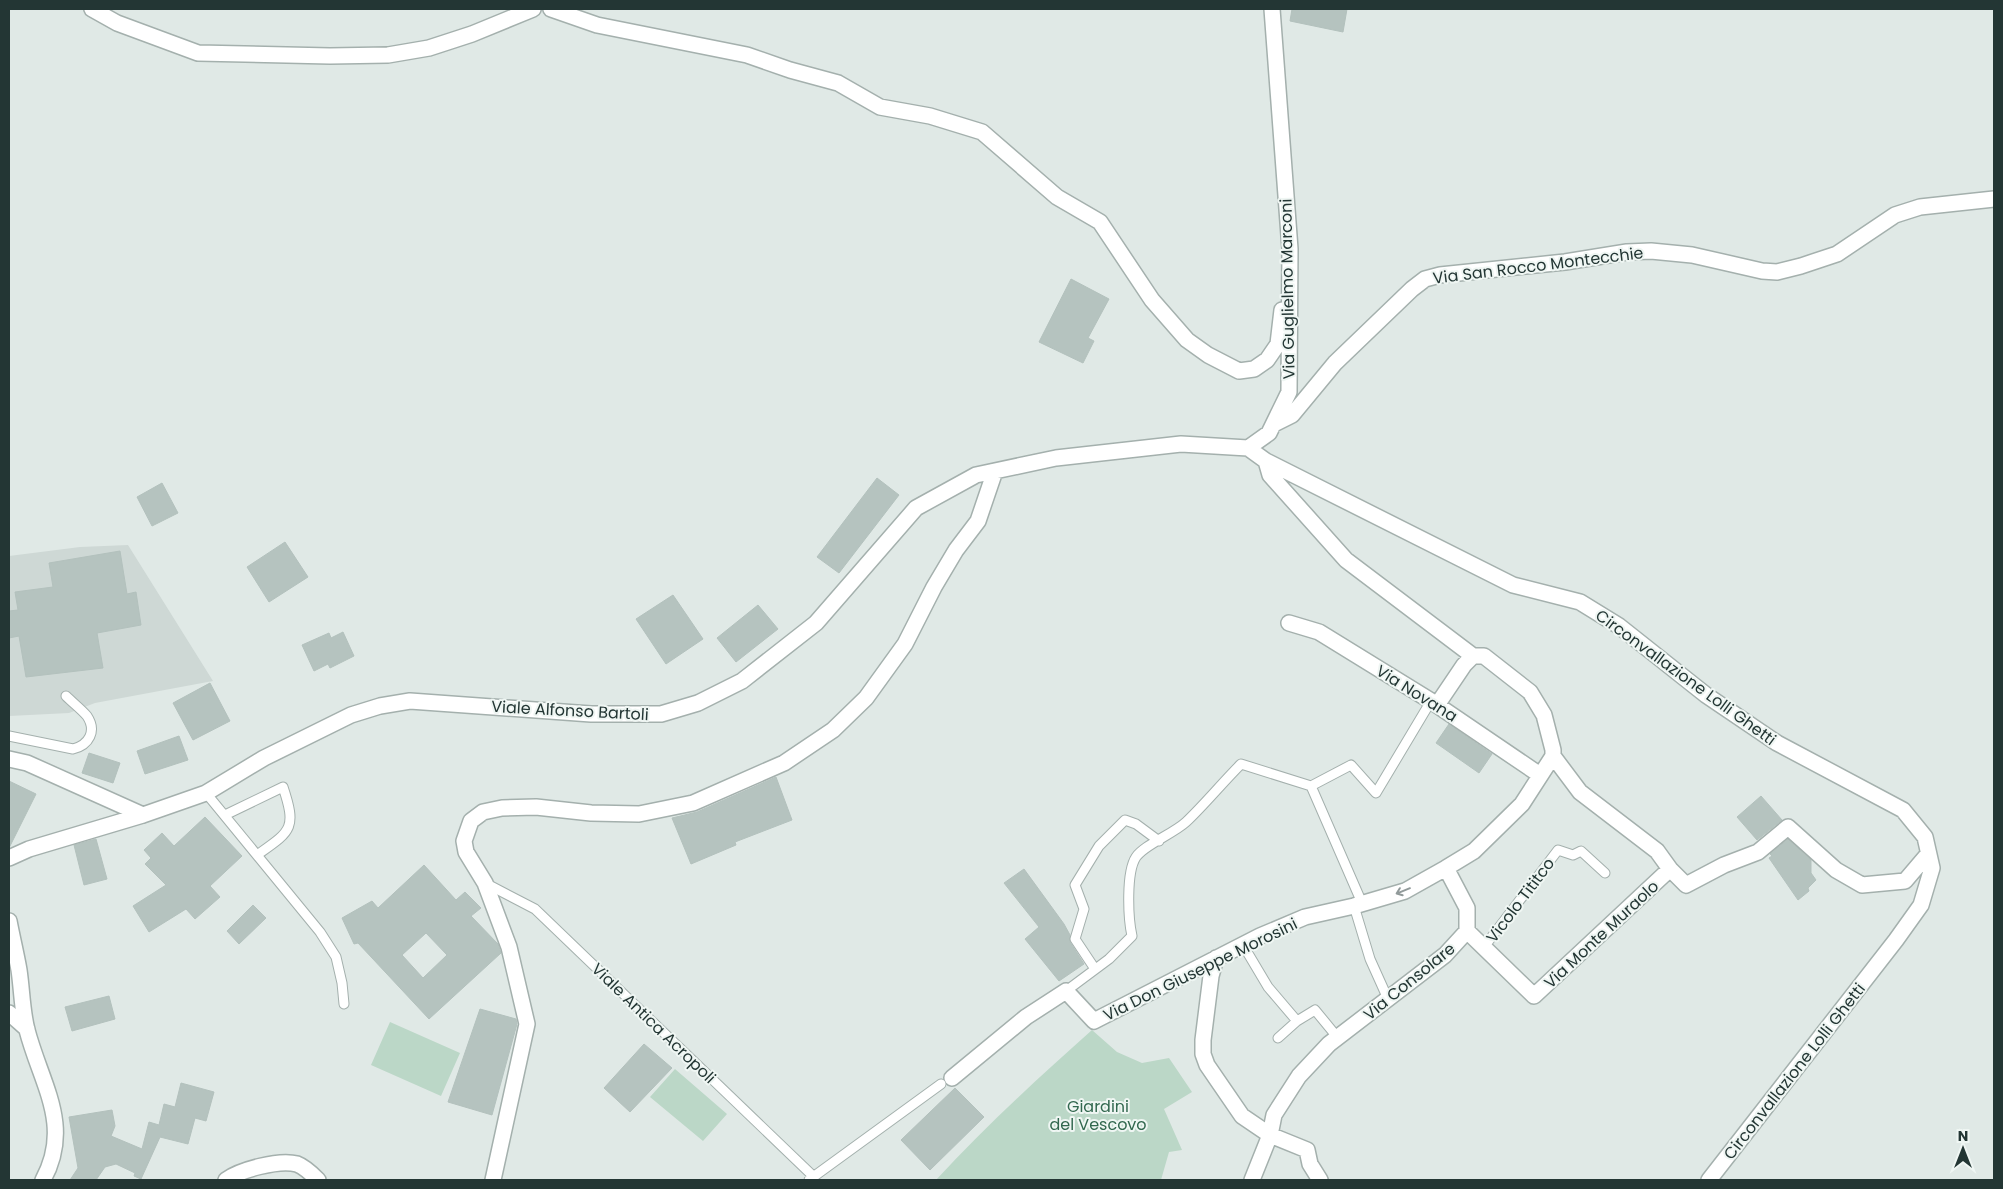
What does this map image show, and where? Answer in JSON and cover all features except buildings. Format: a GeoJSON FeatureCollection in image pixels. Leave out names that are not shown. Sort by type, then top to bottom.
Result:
{"type":"FeatureCollection","features":[{"type":"Feature","properties":{"kind":"street"},"geometry":{"type":"LineString","coordinates":[[92,9],[117,23],[198,53],[330,56],[388,55],[429,48],[472,34],[533,9]]}},
{"type":"Feature","properties":{"kind":"street"},"geometry":{"type":"LineString","coordinates":[[551,9],[596,25],[747,54],[790,70],[838,83],[880,107],[930,116],[982,132],[1057,197],[1100,222],[1138,281],[1181,334],[1208,355],[1239,371],[1254,369],[1267,360],[1278,344],[1283,307],[1290,300]]}},
{"type":"Feature","properties":{"kind":"street","name":"Via Guglielmo Marconi"},"geometry":{"type":"LineString","coordinates":[[1248,448],[1269,433],[1289,392],[1290,249],[1272,9]]}},
{"type":"Feature","properties":{"kind":"street","name":"Via San Rocco Montecchie"},"geometry":{"type":"LineString","coordinates":[[1274,424],[1292,415],[1335,363],[1412,289],[1425,280],[1440,275],[1565,262],[1627,252],[1651,251],[1692,256],[1762,271],[1777,272],[1837,254],[1895,216],[1920,207],[1994,199]]}},
{"type":"Feature","properties":{"kind":"street"},"geometry":{"type":"LineString","coordinates":[[493,1180],[527,1024],[509,947],[485,882],[466,852],[464,841],[472,821],[483,812],[502,808],[639,814],[693,803],[784,763],[833,730],[866,698],[905,644],[934,587],[956,550],[978,521],[995,471],[1056,458],[1181,444],[1248,448]]}},
{"type":"Feature","properties":{"kind":"street","name":"Circonvallazione Lolli Ghetti"},"geometry":{"type":"LineString","coordinates":[[1248,448],[1266,461],[1513,586],[1580,602],[1619,626],[1706,695],[1777,743],[1904,810],[1925,837],[1932,868],[1921,905],[1896,940],[1709,1180]]}},
{"type":"Feature","properties":{"kind":"street"},"geometry":{"type":"LineString","coordinates":[[1266,461],[1270,475],[1346,560],[1473,656],[1484,656],[1530,692],[1544,715],[1552,743],[1552,756],[1522,804],[1474,851],[1446,868]]}},
{"type":"Feature","properties":{"kind":"street","name":"Viale Alfonso Bartoli"},"geometry":{"type":"LineString","coordinates":[[9,858],[29,849],[143,815],[206,793],[264,758],[351,715],[380,706],[410,701],[591,714],[661,714],[698,703],[742,680],[816,623],[916,508],[976,475],[995,471]]}},
{"type":"Feature","properties":{"kind":"street","name":"Via Novana"},"geometry":{"type":"LineString","coordinates":[[1289,623],[1319,632],[1434,703],[1540,774]]}},
{"type":"Feature","properties":{"kind":"street"},"geometry":{"type":"LineString","coordinates":[[1434,703],[1473,656]]}},
{"type":"Feature","properties":{"kind":"street"},"geometry":{"type":"LineString","coordinates":[[1552,756],[1580,792],[1657,851],[1670,869],[1686,885],[1724,865],[1758,852],[1788,827],[1836,870],[1862,885],[1906,881],[1928,854]]}},
{"type":"Feature","properties":{"kind":"street"},"geometry":{"type":"LineString","coordinates":[[9,759],[27,763],[143,815]]}},
{"type":"Feature","properties":{"kind":"street","name":"Via Don Giuseppe Morosini"},"geometry":{"type":"LineString","coordinates":[[1066,990],[1094,1021],[1216,958],[1305,917],[1358,905],[1405,891],[1446,868]]}},
{"type":"Feature","properties":{"kind":"street","name":"Via Consolare"},"geometry":{"type":"LineString","coordinates":[[1252,1180],[1270,1135],[1274,1115],[1299,1076],[1330,1044],[1445,955],[1467,931],[1467,908],[1446,868]]}},
{"type":"Feature","properties":{"kind":"street","name":"Via Monte Muraolo"},"geometry":{"type":"LineString","coordinates":[[1467,931],[1534,996],[1670,869]]}},
{"type":"Feature","properties":{"kind":"street"},"geometry":{"type":"LineString","coordinates":[[9,921],[19,970],[27,1029],[54,1113],[57,1140],[50,1167],[43,1180]]}},
{"type":"Feature","properties":{"kind":"street"},"geometry":{"type":"LineString","coordinates":[[1216,958],[1211,976],[1203,1040],[1203,1054],[1207,1065],[1242,1116],[1270,1135],[1307,1150],[1310,1164],[1320,1180]]}},
{"type":"Feature","properties":{"kind":"street"},"geometry":{"type":"LineString","coordinates":[[946,1081],[1026,1017],[1066,990]]}},
{"type":"Feature","properties":{"kind":"street"},"geometry":{"type":"LineString","coordinates":[[9,1013],[27,1029]]}},
{"type":"Feature","properties":{"kind":"street"},"geometry":{"type":"LineString","coordinates":[[226,1180],[246,1171],[272,1164],[287,1163],[304,1167],[318,1180]]}},
{"type":"Feature","properties":{"kind":"lane"},"geometry":{"type":"LineString","coordinates":[[9,736],[73,749],[83,747],[92,731],[87,717],[66,696]]}},
{"type":"Feature","properties":{"kind":"lane"},"geometry":{"type":"LineString","coordinates":[[1066,990],[1110,959],[1132,936],[1128,912],[1132,869],[1135,858],[1186,822],[1241,764],[1311,786],[1351,764],[1376,793],[1434,703]]}},
{"type":"Feature","properties":{"kind":"lane"},"geometry":{"type":"LineString","coordinates":[[1311,786],[1358,905],[1370,960],[1388,999]]}},
{"type":"Feature","properties":{"kind":"lane"},"geometry":{"type":"LineString","coordinates":[[225,815],[283,787],[290,810],[288,826],[283,836],[257,855]]}},
{"type":"Feature","properties":{"kind":"lane"},"geometry":{"type":"LineString","coordinates":[[206,793],[320,932],[336,957],[342,983],[344,1004]]}},
{"type":"Feature","properties":{"kind":"lane"},"geometry":{"type":"LineString","coordinates":[[1095,970],[1075,939],[1084,909],[1076,886],[1099,846],[1125,820],[1136,824],[1159,841]]}},
{"type":"Feature","properties":{"kind":"lane","name":"Vicolo Tititco"},"geometry":{"type":"LineString","coordinates":[[1484,947],[1558,850],[1572,855],[1581,852],[1605,872]]}},
{"type":"Feature","properties":{"kind":"lane","name":"Viale Antica Acropoli"},"geometry":{"type":"LineString","coordinates":[[485,882],[535,909],[811,1178]]}},
{"type":"Feature","properties":{"kind":"lane"},"geometry":{"type":"LineString","coordinates":[[1243,945],[1268,987],[1297,1021]]}},
{"type":"Feature","properties":{"kind":"lane"},"geometry":{"type":"LineString","coordinates":[[1278,1038],[1297,1021],[1315,1010],[1338,1038]]}},
{"type":"Feature","properties":{"kind":"lane"},"geometry":{"type":"LineString","coordinates":[[811,1178],[946,1081]]}},
{"type":"Feature","properties":{"kind":"shaded area"},"geometry":{"type":"Polygon","coordinates":[[[128,545],[213,681],[95,703],[69,713],[9,716],[9,556],[80,547],[128,545]]]}},
{"type":"Feature","properties":{"kind":"green space"},"geometry":{"type":"Polygon","coordinates":[[[390,1022],[460,1053],[441,1096],[371,1065],[390,1022]]]}},
{"type":"Feature","properties":{"kind":"green space","name":"Giardini del Vescovo"},"geometry":{"type":"Polygon","coordinates":[[[1092,1030],[1117,1052],[1142,1063],[1169,1058],[1192,1092],[1164,1109],[1182,1150],[1169,1152],[1161,1180],[936,1180],[1012,1103],[1092,1030]]]}},
{"type":"Feature","properties":{"kind":"green space"},"geometry":{"type":"Polygon","coordinates":[[[675,1069],[727,1114],[703,1141],[650,1097],[675,1069]]]}}]}
